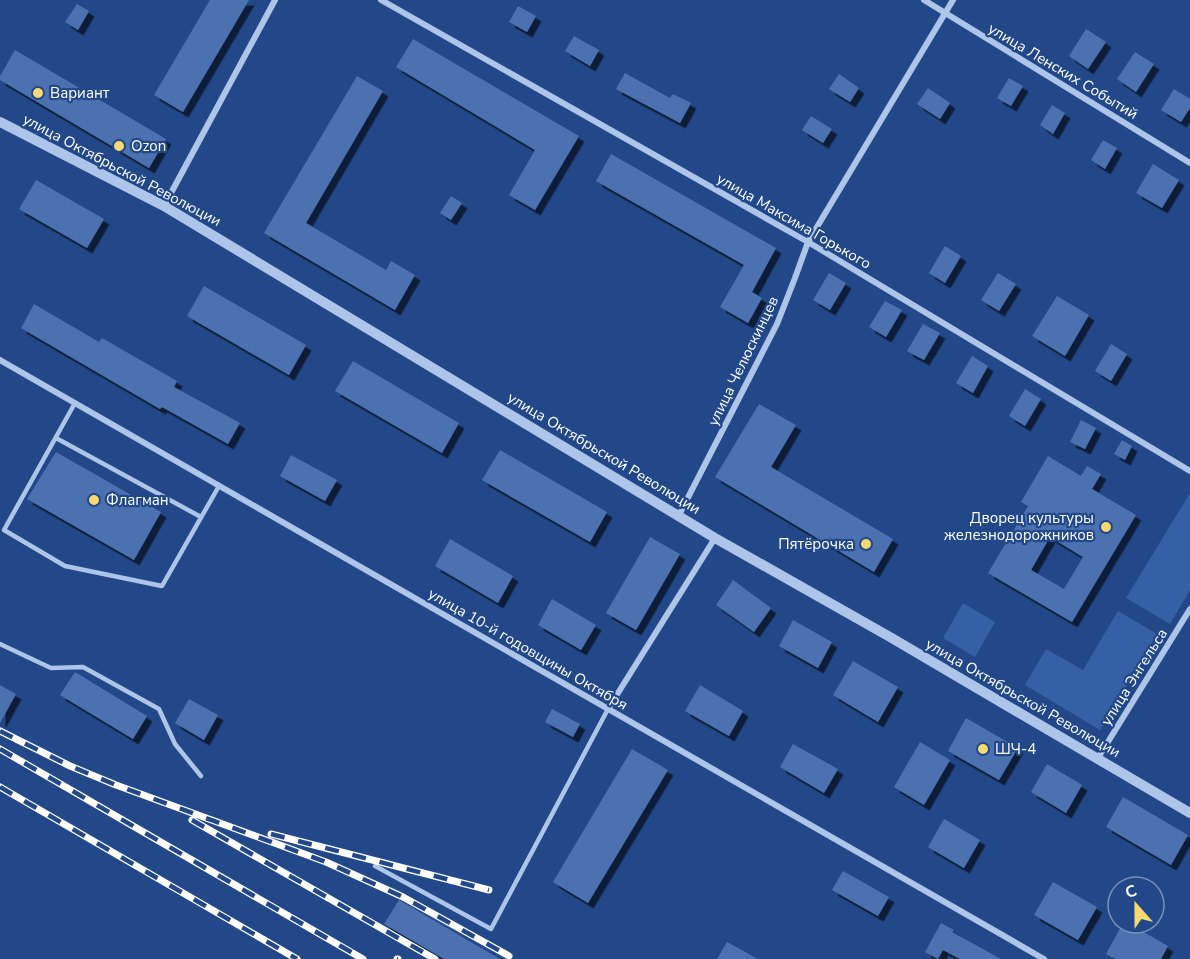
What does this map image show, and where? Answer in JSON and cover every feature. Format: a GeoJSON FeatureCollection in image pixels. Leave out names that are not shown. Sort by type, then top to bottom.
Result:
{"type":"FeatureCollection","features":[{"type":"Feature","properties":{"kind":"street"},"geometry":{"type":"LineString","coordinates":[[164,206],[275,0]]}},
{"type":"Feature","properties":{"kind":"street","name":"улица Максима Горького"},"geometry":{"type":"LineString","coordinates":[[381,0],[807,242],[1190,471]]}},
{"type":"Feature","properties":{"kind":"street","name":"улица Ленских Событий"},"geometry":{"type":"LineString","coordinates":[[924,0],[1190,163]]}},
{"type":"Feature","properties":{"kind":"street","name":"улица Челюскинцев"},"geometry":{"type":"LineString","coordinates":[[679,515],[777,324],[807,242],[953,0]]}},
{"type":"Feature","properties":{"kind":"street","name":"улица Октябрьской Революции"},"geometry":{"type":"LineString","coordinates":[[0,122],[164,206],[715,538],[890,637],[1190,813]]}},
{"type":"Feature","properties":{"kind":"street","name":"улица 10-й годовщины Октября"},"geometry":{"type":"LineString","coordinates":[[0,360],[1044,959]]}},
{"type":"Feature","properties":{"kind":"street"},"geometry":{"type":"LineString","coordinates":[[608,709],[715,538]]}},
{"type":"Feature","properties":{"kind":"street","name":"улица Энгельса"},"geometry":{"type":"LineString","coordinates":[[1098,758],[1190,609]]}},
{"type":"Feature","properties":{"kind":"lane"},"geometry":{"type":"LineString","coordinates":[[75,403],[4,530],[65,566],[162,586],[219,486]]}},
{"type":"Feature","properties":{"kind":"lane"},"geometry":{"type":"LineString","coordinates":[[56,438],[201,517]]}},
{"type":"Feature","properties":{"kind":"lane"},"geometry":{"type":"LineString","coordinates":[[0,644],[51,668],[83,667],[159,709],[175,744],[201,776]]}},
{"type":"Feature","properties":{"kind":"lane"},"geometry":{"type":"LineString","coordinates":[[375,866],[491,929],[608,709]]}},
{"type":"Feature","properties":{"kind":"shaded area"},"geometry":{"type":"Polygon","coordinates":[[[1190,493],[1190,590],[1170,624],[1126,598],[1190,493]]]}},
{"type":"Feature","properties":{"kind":"shaded area"},"geometry":{"type":"Polygon","coordinates":[[[963,603],[995,622],[975,657],[943,638],[963,603]]]}},
{"type":"Feature","properties":{"kind":"shaded area"},"geometry":{"type":"Polygon","coordinates":[[[1118,611],[1157,634],[1100,730],[1025,685],[1046,649],[1083,670],[1118,611]]]}},
{"type":"Feature","properties":{"kind":"building"},"geometry":{"type":"Polygon","coordinates":[[[210,0],[249,0],[183,112],[154,95],[210,0]]]}},
{"type":"Feature","properties":{"kind":"building"},"geometry":{"type":"Polygon","coordinates":[[[77,4],[89,11],[78,30],[65,22],[77,4]]]}},
{"type":"Feature","properties":{"kind":"building"},"geometry":{"type":"Polygon","coordinates":[[[518,6],[536,16],[527,32],[509,22],[518,6]]]}},
{"type":"Feature","properties":{"kind":"building"},"geometry":{"type":"Polygon","coordinates":[[[1086,29],[1106,42],[1088,69],[1069,56],[1086,29]]]}},
{"type":"Feature","properties":{"kind":"building"},"geometry":{"type":"Polygon","coordinates":[[[574,36],[599,50],[590,66],[565,51],[574,36]]]}},
{"type":"Feature","properties":{"kind":"building"},"geometry":{"type":"Polygon","coordinates":[[[413,39],[579,136],[535,210],[509,195],[535,150],[396,67],[413,39]]]}},
{"type":"Feature","properties":{"kind":"building"},"geometry":{"type":"Polygon","coordinates":[[[15,50],[166,139],[149,168],[0,80],[15,50]]]}},
{"type":"Feature","properties":{"kind":"building"},"geometry":{"type":"Polygon","coordinates":[[[1135,52],[1154,64],[1136,92],[1117,79],[1135,52]]]}},
{"type":"Feature","properties":{"kind":"building"},"geometry":{"type":"Polygon","coordinates":[[[625,73],[670,98],[673,94],[691,103],[680,123],[616,89],[625,73]]]}},
{"type":"Feature","properties":{"kind":"building"},"geometry":{"type":"Polygon","coordinates":[[[839,74],[859,88],[850,102],[829,89],[839,74]]]}},
{"type":"Feature","properties":{"kind":"building"},"geometry":{"type":"Polygon","coordinates":[[[357,76],[383,91],[306,223],[386,270],[391,261],[415,275],[395,310],[264,233],[357,76]]]}},
{"type":"Feature","properties":{"kind":"building"},"geometry":{"type":"Polygon","coordinates":[[[1009,78],[1023,86],[1011,106],[997,98],[1009,78]]]}},
{"type":"Feature","properties":{"kind":"building"},"geometry":{"type":"Polygon","coordinates":[[[928,88],[950,103],[940,119],[917,104],[928,88]]]}},
{"type":"Feature","properties":{"kind":"building"},"geometry":{"type":"Polygon","coordinates":[[[1174,89],[1190,99],[1190,108],[1181,122],[1161,110],[1174,89]]]}},
{"type":"Feature","properties":{"kind":"building"},"geometry":{"type":"Polygon","coordinates":[[[1052,105],[1065,113],[1053,134],[1040,125],[1052,105]]]}},
{"type":"Feature","properties":{"kind":"building"},"geometry":{"type":"Polygon","coordinates":[[[811,116],[832,129],[823,143],[802,130],[811,116]]]}},
{"type":"Feature","properties":{"kind":"building"},"geometry":{"type":"Polygon","coordinates":[[[1103,140],[1117,148],[1105,169],[1091,160],[1103,140]]]}},
{"type":"Feature","properties":{"kind":"building"},"geometry":{"type":"Polygon","coordinates":[[[611,154],[776,248],[752,292],[762,298],[748,323],[720,307],[744,265],[596,181],[611,154]]]}},
{"type":"Feature","properties":{"kind":"building"},"geometry":{"type":"Polygon","coordinates":[[[1153,164],[1179,180],[1162,208],[1136,193],[1153,164]]]}},
{"type":"Feature","properties":{"kind":"building"},"geometry":{"type":"Polygon","coordinates":[[[36,180],[104,219],[87,248],[19,209],[36,180]]]}},
{"type":"Feature","properties":{"kind":"building"},"geometry":{"type":"Polygon","coordinates":[[[451,196],[462,203],[451,220],[440,213],[451,196]]]}},
{"type":"Feature","properties":{"kind":"building"},"geometry":{"type":"Polygon","coordinates":[[[945,246],[961,256],[945,283],[929,273],[945,246]]]}},
{"type":"Feature","properties":{"kind":"building"},"geometry":{"type":"Polygon","coordinates":[[[829,273],[846,283],[830,310],[813,300],[829,273]]]}},
{"type":"Feature","properties":{"kind":"building"},"geometry":{"type":"Polygon","coordinates":[[[998,273],[1016,284],[999,311],[981,300],[998,273]]]}},
{"type":"Feature","properties":{"kind":"building"},"geometry":{"type":"Polygon","coordinates":[[[204,286],[306,345],[289,375],[187,316],[204,286]]]}},
{"type":"Feature","properties":{"kind":"building"},"geometry":{"type":"Polygon","coordinates":[[[1057,296],[1089,315],[1065,356],[1032,336],[1057,296]]]}},
{"type":"Feature","properties":{"kind":"building"},"geometry":{"type":"Polygon","coordinates":[[[885,301],[902,310],[886,337],[869,327],[885,301]]]}},
{"type":"Feature","properties":{"kind":"building"},"geometry":{"type":"Polygon","coordinates":[[[34,304],[99,342],[102,338],[177,381],[174,387],[240,423],[228,444],[162,407],[160,409],[21,328],[34,304]]]}},
{"type":"Feature","properties":{"kind":"building"},"geometry":{"type":"Polygon","coordinates":[[[923,324],[940,333],[924,360],[907,351],[923,324]]]}},
{"type":"Feature","properties":{"kind":"building"},"geometry":{"type":"Polygon","coordinates":[[[1111,344],[1127,354],[1111,381],[1095,371],[1111,344]]]}},
{"type":"Feature","properties":{"kind":"building"},"geometry":{"type":"Polygon","coordinates":[[[972,356],[988,366],[973,393],[956,383],[972,356]]]}},
{"type":"Feature","properties":{"kind":"building"},"geometry":{"type":"Polygon","coordinates":[[[353,361],[459,423],[442,453],[335,391],[353,361]]]}},
{"type":"Feature","properties":{"kind":"building"},"geometry":{"type":"Polygon","coordinates":[[[1025,389],[1041,399],[1025,426],[1009,416],[1025,389]]]}},
{"type":"Feature","properties":{"kind":"building"},"geometry":{"type":"Polygon","coordinates":[[[759,404],[796,425],[771,467],[893,539],[874,572],[715,477],[759,404]]]}},
{"type":"Feature","properties":{"kind":"building"},"geometry":{"type":"Polygon","coordinates":[[[1081,420],[1096,428],[1085,449],[1070,442],[1081,420]]]}},
{"type":"Feature","properties":{"kind":"building"},"geometry":{"type":"Polygon","coordinates":[[[1122,440],[1132,446],[1125,460],[1114,454],[1122,440]]]}},
{"type":"Feature","properties":{"kind":"building"},"geometry":{"type":"Polygon","coordinates":[[[500,450],[607,512],[590,542],[482,480],[500,450]]]}},
{"type":"Feature","properties":{"kind":"building"},"geometry":{"type":"Polygon","coordinates":[[[56,452],[161,512],[134,560],[27,499],[56,452]]]}},
{"type":"Feature","properties":{"kind":"building"},"geometry":{"type":"Polygon","coordinates":[[[291,455],[337,480],[325,501],[280,476],[291,455]]]}},
{"type":"Feature","properties":{"kind":"building"},"geometry":{"type":"Polygon","coordinates":[[[1048,456],[1081,476],[1087,466],[1101,474],[1092,489],[1136,515],[1072,622],[988,573],[1028,506],[1021,502],[1048,456]],[[1050,537],[1031,570],[1064,589],[1083,557],[1050,537]]]}},
{"type":"Feature","properties":{"kind":"building"},"geometry":{"type":"Polygon","coordinates":[[[650,537],[680,554],[636,630],[606,613],[650,537]]]}},
{"type":"Feature","properties":{"kind":"building"},"geometry":{"type":"Polygon","coordinates":[[[450,539],[513,576],[498,603],[435,566],[450,539]]]}},
{"type":"Feature","properties":{"kind":"building"},"geometry":{"type":"Polygon","coordinates":[[[733,580],[771,608],[754,632],[716,605],[733,580]]]}},
{"type":"Feature","properties":{"kind":"building"},"geometry":{"type":"Polygon","coordinates":[[[552,599],[596,625],[581,650],[538,625],[552,599]]]}},
{"type":"Feature","properties":{"kind":"building"},"geometry":{"type":"Polygon","coordinates":[[[793,620],[832,642],[818,668],[779,646],[793,620]]]}},
{"type":"Feature","properties":{"kind":"building"},"geometry":{"type":"Polygon","coordinates":[[[853,661],[898,687],[878,722],[833,695],[853,661]]]}},
{"type":"Feature","properties":{"kind":"building"},"geometry":{"type":"Polygon","coordinates":[[[75,672],[147,716],[133,739],[60,695],[75,672]]]}},
{"type":"Feature","properties":{"kind":"building"},"geometry":{"type":"Polygon","coordinates":[[[0,685],[16,694],[0,723],[0,685]]]}},
{"type":"Feature","properties":{"kind":"building"},"geometry":{"type":"Polygon","coordinates":[[[700,685],[743,711],[729,736],[685,711],[700,685]]]}},
{"type":"Feature","properties":{"kind":"building"},"geometry":{"type":"Polygon","coordinates":[[[189,699],[218,715],[204,740],[175,723],[189,699]]]}},
{"type":"Feature","properties":{"kind":"building"},"geometry":{"type":"Polygon","coordinates":[[[552,709],[580,724],[573,737],[545,722],[552,709]]]}},
{"type":"Feature","properties":{"kind":"building","name":"ШЧ-4"},"geometry":{"type":"Polygon","coordinates":[[[966,718],[1018,748],[999,780],[948,751],[966,718]]]}},
{"type":"Feature","properties":{"kind":"building"},"geometry":{"type":"Polygon","coordinates":[[[920,742],[950,760],[924,805],[894,787],[920,742]]]}},
{"type":"Feature","properties":{"kind":"building"},"geometry":{"type":"Polygon","coordinates":[[[793,744],[838,769],[824,793],[780,767],[793,744]]]}},
{"type":"Feature","properties":{"kind":"building"},"geometry":{"type":"Polygon","coordinates":[[[632,749],[668,770],[588,903],[553,882],[632,749]]]}},
{"type":"Feature","properties":{"kind":"building"},"geometry":{"type":"Polygon","coordinates":[[[1047,764],[1082,785],[1066,813],[1031,792],[1047,764]]]}},
{"type":"Feature","properties":{"kind":"building"},"geometry":{"type":"Polygon","coordinates":[[[1123,797],[1188,835],[1171,865],[1106,827],[1123,797]]]}},
{"type":"Feature","properties":{"kind":"building"},"geometry":{"type":"Polygon","coordinates":[[[944,819],[980,840],[964,868],[928,847],[944,819]]]}},
{"type":"Feature","properties":{"kind":"building"},"geometry":{"type":"Polygon","coordinates":[[[843,871],[889,897],[878,916],[832,890],[843,871]]]}},
{"type":"Feature","properties":{"kind":"building"},"geometry":{"type":"Polygon","coordinates":[[[1053,882],[1097,907],[1078,940],[1034,915],[1053,882]]]}},
{"type":"Feature","properties":{"kind":"building"},"geometry":{"type":"Polygon","coordinates":[[[399,900],[500,959],[444,959],[384,924],[399,900]]]}},
{"type":"Feature","properties":{"kind":"building"},"geometry":{"type":"Polygon","coordinates":[[[941,923],[954,930],[952,932],[1001,959],[960,959],[943,950],[938,959],[925,952],[941,923]]]}},
{"type":"Feature","properties":{"kind":"building"},"geometry":{"type":"Polygon","coordinates":[[[1116,935],[1149,935],[1168,946],[1161,959],[1115,959],[1106,954],[1116,935]]]}},
{"type":"Feature","properties":{"kind":"building"},"geometry":{"type":"Polygon","coordinates":[[[727,942],[758,959],[717,959],[727,942]]]}},
{"type":"Feature","properties":{"kind":"railway"},"geometry":{"type":"LineString","coordinates":[[0,731],[70,766],[116,785],[326,862],[403,897],[509,956]]}},
{"type":"Feature","properties":{"kind":"railway"},"geometry":{"type":"LineString","coordinates":[[0,749],[363,959]]}},
{"type":"Feature","properties":{"kind":"railway"},"geometry":{"type":"LineString","coordinates":[[0,787],[297,959]]}},
{"type":"Feature","properties":{"kind":"railway"},"geometry":{"type":"LineString","coordinates":[[192,820],[435,959]]}},
{"type":"Feature","properties":{"kind":"railway"},"geometry":{"type":"LineString","coordinates":[[271,834],[489,890]]}},
{"type":"Feature","properties":{"kind":"place","name":"Вариант"},"geometry":{"type":"Point","coordinates":[38,93]}},
{"type":"Feature","properties":{"kind":"place","name":"Ozon"},"geometry":{"type":"Point","coordinates":[119,146]}},
{"type":"Feature","properties":{"kind":"place","name":"Флагман"},"geometry":{"type":"Point","coordinates":[94,500]}},
{"type":"Feature","properties":{"kind":"place","name":"Дворец культуры железнодорожников"},"geometry":{"type":"Point","coordinates":[1106,527]}},
{"type":"Feature","properties":{"kind":"place","name":"Пятёрочка"},"geometry":{"type":"Point","coordinates":[866,544]}},
{"type":"Feature","properties":{"kind":"place","name":"ШЧ-4"},"geometry":{"type":"Point","coordinates":[983,749]}}]}
